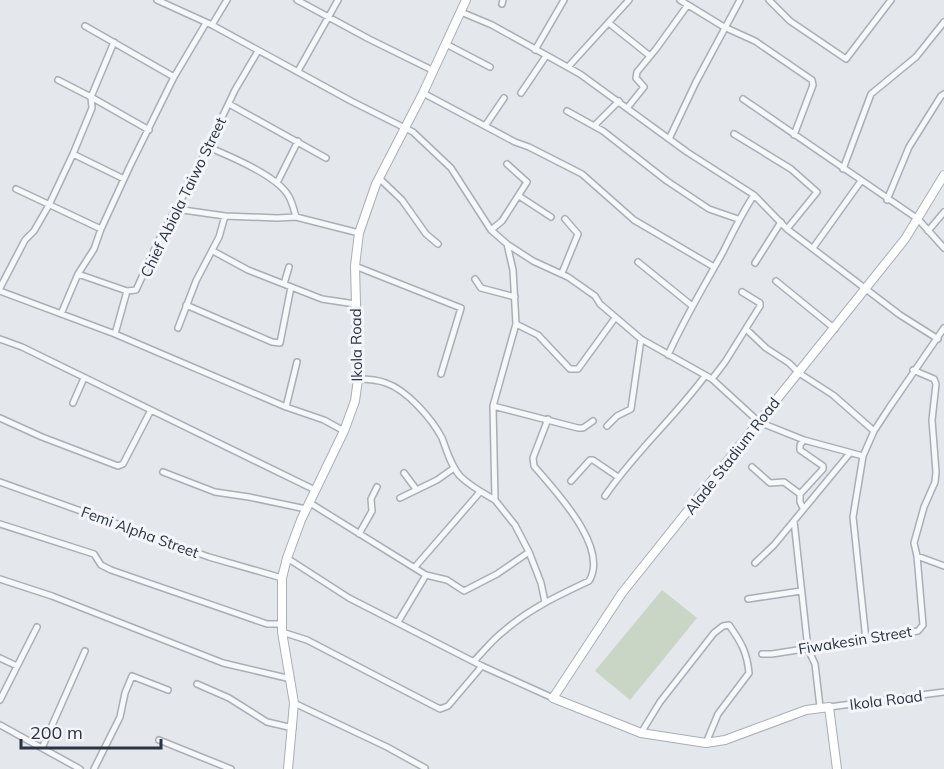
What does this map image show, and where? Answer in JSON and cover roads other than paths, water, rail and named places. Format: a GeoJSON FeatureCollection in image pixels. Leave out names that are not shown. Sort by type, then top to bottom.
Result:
{"type":"FeatureCollection","features":[{"type":"Feature","properties":{"kind":"street"},"geometry":{"type":"LineString","coordinates":[[158,0],[209,24],[413,132],[452,168],[492,230],[507,244],[533,261],[562,273],[595,296],[600,304],[641,339],[712,378],[759,422],[804,440],[863,456]]}},
{"type":"Feature","properties":{"kind":"street"},"geometry":{"type":"LineString","coordinates":[[61,314],[78,274],[94,249],[124,179],[174,77],[227,0]]}},
{"type":"Feature","properties":{"kind":"street"},"geometry":{"type":"LineString","coordinates":[[297,0],[434,71]]}},
{"type":"Feature","properties":{"kind":"street"},"geometry":{"type":"LineString","coordinates":[[298,71],[338,0]]}},
{"type":"Feature","properties":{"kind":"street","name":"Ikola Road"},"geometry":{"type":"LineString","coordinates":[[288,769],[294,703],[282,628],[282,578],[286,558],[315,490],[344,431],[355,401],[358,379],[355,266],[358,233],[379,178],[434,71],[466,0]]}},
{"type":"Feature","properties":{"kind":"street"},"geometry":{"type":"LineString","coordinates":[[536,50],[564,0]]}},
{"type":"Feature","properties":{"kind":"street"},"geometry":{"type":"LineString","coordinates":[[568,67],[610,24],[629,0]]}},
{"type":"Feature","properties":{"kind":"street"},"geometry":{"type":"LineString","coordinates":[[680,0],[724,27],[755,41],[812,80],[813,85],[794,135]]}},
{"type":"Feature","properties":{"kind":"street"},"geometry":{"type":"LineString","coordinates":[[669,139],[724,27],[740,0]]}},
{"type":"Feature","properties":{"kind":"street"},"geometry":{"type":"LineString","coordinates":[[769,0],[790,21],[846,59],[890,2],[882,0]]}},
{"type":"Feature","properties":{"kind":"street"},"geometry":{"type":"LineString","coordinates":[[628,107],[644,87],[636,75],[687,6]]}},
{"type":"Feature","properties":{"kind":"street"},"geometry":{"type":"LineString","coordinates":[[461,12],[492,25],[568,67],[628,107],[669,139],[754,195],[787,228],[900,315],[938,339]]}},
{"type":"Feature","properties":{"kind":"street"},"geometry":{"type":"LineString","coordinates":[[843,168],[871,94],[916,57],[944,22]]}},
{"type":"Feature","properties":{"kind":"street"},"geometry":{"type":"LineString","coordinates":[[610,24],[650,56]]}},
{"type":"Feature","properties":{"kind":"street"},"geometry":{"type":"LineString","coordinates":[[85,26],[174,77]]}},
{"type":"Feature","properties":{"kind":"street"},"geometry":{"type":"LineString","coordinates":[[114,42],[92,96],[92,108],[73,154],[49,205],[34,231],[25,240],[0,290],[116,334],[286,407],[324,420],[344,431]]}},
{"type":"Feature","properties":{"kind":"street"},"geometry":{"type":"LineString","coordinates":[[446,44],[490,67]]}},
{"type":"Feature","properties":{"kind":"street","name":"Chief Abiola Taiwo Street"},"geometry":{"type":"LineString","coordinates":[[78,274],[127,291],[136,290],[159,240],[258,51]]}},
{"type":"Feature","properties":{"kind":"street"},"geometry":{"type":"LineString","coordinates":[[521,93],[546,56]]}},
{"type":"Feature","properties":{"kind":"street"},"geometry":{"type":"LineString","coordinates":[[58,80],[92,96],[149,130]]}},
{"type":"Feature","properties":{"kind":"street"},"geometry":{"type":"LineString","coordinates":[[423,93],[582,174],[634,220],[714,267]]}},
{"type":"Feature","properties":{"kind":"street"},"geometry":{"type":"LineString","coordinates":[[888,200],[909,147],[944,94]]}},
{"type":"Feature","properties":{"kind":"street"},"geometry":{"type":"LineString","coordinates":[[485,126],[504,98]]}},
{"type":"Feature","properties":{"kind":"street"},"geometry":{"type":"LineString","coordinates":[[743,99],[918,219],[944,248]]}},
{"type":"Feature","properties":{"kind":"street"},"geometry":{"type":"LineString","coordinates":[[594,126],[619,101]]}},
{"type":"Feature","properties":{"kind":"street"},"geometry":{"type":"LineString","coordinates":[[229,104],[326,158]]}},
{"type":"Feature","properties":{"kind":"street"},"geometry":{"type":"LineString","coordinates":[[567,111],[615,140],[667,181],[709,209],[718,210],[738,219]]}},
{"type":"Feature","properties":{"kind":"street"},"geometry":{"type":"LineString","coordinates":[[734,134],[791,169],[817,192],[787,228]]}},
{"type":"Feature","properties":{"kind":"street"},"geometry":{"type":"LineString","coordinates":[[277,183],[298,141]]}},
{"type":"Feature","properties":{"kind":"street"},"geometry":{"type":"LineString","coordinates":[[208,147],[248,165],[277,183],[288,194],[296,217]]}},
{"type":"Feature","properties":{"kind":"street"},"geometry":{"type":"LineString","coordinates":[[73,154],[124,179]]}},
{"type":"Feature","properties":{"kind":"street"},"geometry":{"type":"LineString","coordinates":[[492,230],[502,221],[527,180],[507,164]]}},
{"type":"Feature","properties":{"kind":"street","name":"Alade Stadium Road"},"geometry":{"type":"LineString","coordinates":[[553,698],[622,593],[866,289],[918,219],[944,176]]}},
{"type":"Feature","properties":{"kind":"street"},"geometry":{"type":"LineString","coordinates":[[379,178],[402,200],[426,234],[438,244]]}},
{"type":"Feature","properties":{"kind":"street"},"geometry":{"type":"LineString","coordinates":[[813,248],[861,181]]}},
{"type":"Feature","properties":{"kind":"street"},"geometry":{"type":"LineString","coordinates":[[16,189],[101,229]]}},
{"type":"Feature","properties":{"kind":"street"},"geometry":{"type":"LineString","coordinates":[[668,355],[691,305],[714,267],[738,219],[754,195]]}},
{"type":"Feature","properties":{"kind":"street"},"geometry":{"type":"LineString","coordinates":[[519,196],[551,218]]}},
{"type":"Feature","properties":{"kind":"street"},"geometry":{"type":"LineString","coordinates":[[176,209],[225,216],[296,217],[358,233]]}},
{"type":"Feature","properties":{"kind":"street"},"geometry":{"type":"LineString","coordinates":[[928,231],[944,212]]}},
{"type":"Feature","properties":{"kind":"street"},"geometry":{"type":"LineString","coordinates":[[178,328],[196,281],[213,251],[225,216]]}},
{"type":"Feature","properties":{"kind":"street"},"geometry":{"type":"LineString","coordinates":[[562,273],[578,234],[565,219]]}},
{"type":"Feature","properties":{"kind":"street"},"geometry":{"type":"LineString","coordinates":[[755,263],[781,222]]}},
{"type":"Feature","properties":{"kind":"street"},"geometry":{"type":"LineString","coordinates":[[495,500],[493,406],[516,324],[513,270],[507,244]]}},
{"type":"Feature","properties":{"kind":"street"},"geometry":{"type":"LineString","coordinates":[[213,251],[248,270],[322,299],[355,304]]}},
{"type":"Feature","properties":{"kind":"street"},"geometry":{"type":"LineString","coordinates":[[638,262],[691,305]]}},
{"type":"Feature","properties":{"kind":"street"},"geometry":{"type":"LineString","coordinates":[[355,266],[461,308],[441,374]]}},
{"type":"Feature","properties":{"kind":"street"},"geometry":{"type":"LineString","coordinates":[[284,284],[289,267]]}},
{"type":"Feature","properties":{"kind":"street"},"geometry":{"type":"LineString","coordinates":[[475,279],[481,288],[515,297]]}},
{"type":"Feature","properties":{"kind":"street"},"geometry":{"type":"LineString","coordinates":[[776,281],[835,328]]}},
{"type":"Feature","properties":{"kind":"street"},"geometry":{"type":"LineString","coordinates":[[186,305],[272,342],[280,343],[291,287]]}},
{"type":"Feature","properties":{"kind":"street"},"geometry":{"type":"LineString","coordinates":[[116,334],[127,291]]}},
{"type":"Feature","properties":{"kind":"street"},"geometry":{"type":"LineString","coordinates":[[712,378],[725,362],[760,305],[742,292]]}},
{"type":"Feature","properties":{"kind":"street"},"geometry":{"type":"LineString","coordinates":[[516,324],[538,335],[574,371],[578,369],[615,318]]}},
{"type":"Feature","properties":{"kind":"street"},"geometry":{"type":"LineString","coordinates":[[746,328],[766,348],[833,395],[874,431]]}},
{"type":"Feature","properties":{"kind":"street"},"geometry":{"type":"LineString","coordinates":[[866,640],[853,517],[863,456],[874,431],[913,370],[944,328]]}},
{"type":"Feature","properties":{"kind":"street"},"geometry":{"type":"LineString","coordinates":[[0,339],[22,347],[315,490]]}},
{"type":"Feature","properties":{"kind":"street"},"geometry":{"type":"LineString","coordinates":[[607,426],[617,416],[631,409],[641,339]]}},
{"type":"Feature","properties":{"kind":"street"},"geometry":{"type":"LineString","coordinates":[[286,407],[297,362]]}},
{"type":"Feature","properties":{"kind":"street","name":"Fiwakesin Street"},"geometry":{"type":"LineString","coordinates":[[762,654],[866,640],[921,629],[923,625],[914,543],[935,477],[932,420],[936,384],[934,379],[913,370]]}},
{"type":"Feature","properties":{"kind":"street"},"geometry":{"type":"LineString","coordinates":[[605,496],[618,477],[693,392],[705,375]]}},
{"type":"Feature","properties":{"kind":"street"},"geometry":{"type":"LineString","coordinates":[[73,403],[84,378]]}},
{"type":"Feature","properties":{"kind":"street"},"geometry":{"type":"LineString","coordinates":[[358,379],[387,383],[398,388],[421,409],[439,434],[460,476],[480,492],[495,500],[515,525],[541,583],[545,603]]}},
{"type":"Feature","properties":{"kind":"street"},"geometry":{"type":"LineString","coordinates":[[493,406],[583,428],[593,421]]}},
{"type":"Feature","properties":{"kind":"street"},"geometry":{"type":"LineString","coordinates":[[0,418],[118,466],[123,464],[151,410]]}},
{"type":"Feature","properties":{"kind":"street"},"geometry":{"type":"LineString","coordinates":[[474,661],[503,631],[545,603],[589,581],[594,569],[592,549],[570,509],[534,466],[533,458],[549,419]]}},
{"type":"Feature","properties":{"kind":"street"},"geometry":{"type":"LineString","coordinates":[[803,508],[800,494],[823,469],[817,460],[800,450],[800,445],[804,440]]}},
{"type":"Feature","properties":{"kind":"street"},"geometry":{"type":"LineString","coordinates":[[755,563],[794,521],[850,453]]}},
{"type":"Feature","properties":{"kind":"street"},"geometry":{"type":"LineString","coordinates":[[570,481],[590,460],[618,477]]}},
{"type":"Feature","properties":{"kind":"street"},"geometry":{"type":"LineString","coordinates":[[752,467],[770,483],[784,482],[800,494]]}},
{"type":"Feature","properties":{"kind":"street"},"geometry":{"type":"LineString","coordinates":[[400,498],[437,480],[454,468]]}},
{"type":"Feature","properties":{"kind":"street"},"geometry":{"type":"LineString","coordinates":[[163,472],[215,492],[308,506],[426,574],[447,580],[462,591],[466,591],[529,552]]}},
{"type":"Feature","properties":{"kind":"street"},"geometry":{"type":"LineString","coordinates":[[404,473],[416,489]]}},
{"type":"Feature","properties":{"kind":"street","name":"Femi Alpha Street"},"geometry":{"type":"LineString","coordinates":[[0,482],[198,553],[282,578]]}},
{"type":"Feature","properties":{"kind":"street"},"geometry":{"type":"LineString","coordinates":[[359,534],[372,510],[371,499],[377,487]]}},
{"type":"Feature","properties":{"kind":"street"},"geometry":{"type":"LineString","coordinates":[[415,567],[480,492]]}},
{"type":"Feature","properties":{"kind":"street"},"geometry":{"type":"LineString","coordinates":[[794,521],[808,648],[815,664],[819,707]]}},
{"type":"Feature","properties":{"kind":"street"},"geometry":{"type":"LineString","coordinates":[[0,524],[94,554],[101,565],[125,576],[282,628],[440,709],[448,706],[482,666]]}},
{"type":"Feature","properties":{"kind":"street"},"geometry":{"type":"LineString","coordinates":[[917,556],[944,566]]}},
{"type":"Feature","properties":{"kind":"street"},"geometry":{"type":"LineString","coordinates":[[286,558],[349,598],[482,666],[641,734],[706,743],[725,740],[806,710],[829,707],[837,769]]}},
{"type":"Feature","properties":{"kind":"street"},"geometry":{"type":"LineString","coordinates":[[398,622],[426,574]]}},
{"type":"Feature","properties":{"kind":"street"},"geometry":{"type":"LineString","coordinates":[[0,579],[52,596],[223,663],[291,679]]}},
{"type":"Feature","properties":{"kind":"street"},"geometry":{"type":"LineString","coordinates":[[748,599],[801,591]]}},
{"type":"Feature","properties":{"kind":"street"},"geometry":{"type":"LineString","coordinates":[[641,734],[660,702],[714,633],[725,624],[729,625],[744,648],[748,658],[749,673],[718,714],[706,743]]}},
{"type":"Feature","properties":{"kind":"street"},"geometry":{"type":"LineString","coordinates":[[0,700],[37,627]]}},
{"type":"Feature","properties":{"kind":"street"},"geometry":{"type":"LineString","coordinates":[[42,748],[85,651]]}},
{"type":"Feature","properties":{"kind":"street"},"geometry":{"type":"LineString","coordinates":[[0,658],[17,666]]}},
{"type":"Feature","properties":{"kind":"street"},"geometry":{"type":"LineString","coordinates":[[94,769],[120,717],[125,693],[132,676],[168,690]]}},
{"type":"Feature","properties":{"kind":"street"},"geometry":{"type":"LineString","coordinates":[[197,684],[229,698],[267,722],[293,728]]}},
{"type":"Feature","properties":{"kind":"street","name":"Ikola Road"},"geometry":{"type":"LineString","coordinates":[[829,707],[944,692]]}},
{"type":"Feature","properties":{"kind":"street"},"geometry":{"type":"LineString","coordinates":[[294,703],[387,747],[425,768]]}},
{"type":"Feature","properties":{"kind":"street"},"geometry":{"type":"LineString","coordinates":[[0,725],[80,769]]}},
{"type":"Feature","properties":{"kind":"street"},"geometry":{"type":"LineString","coordinates":[[159,740],[231,769]]}}]}
